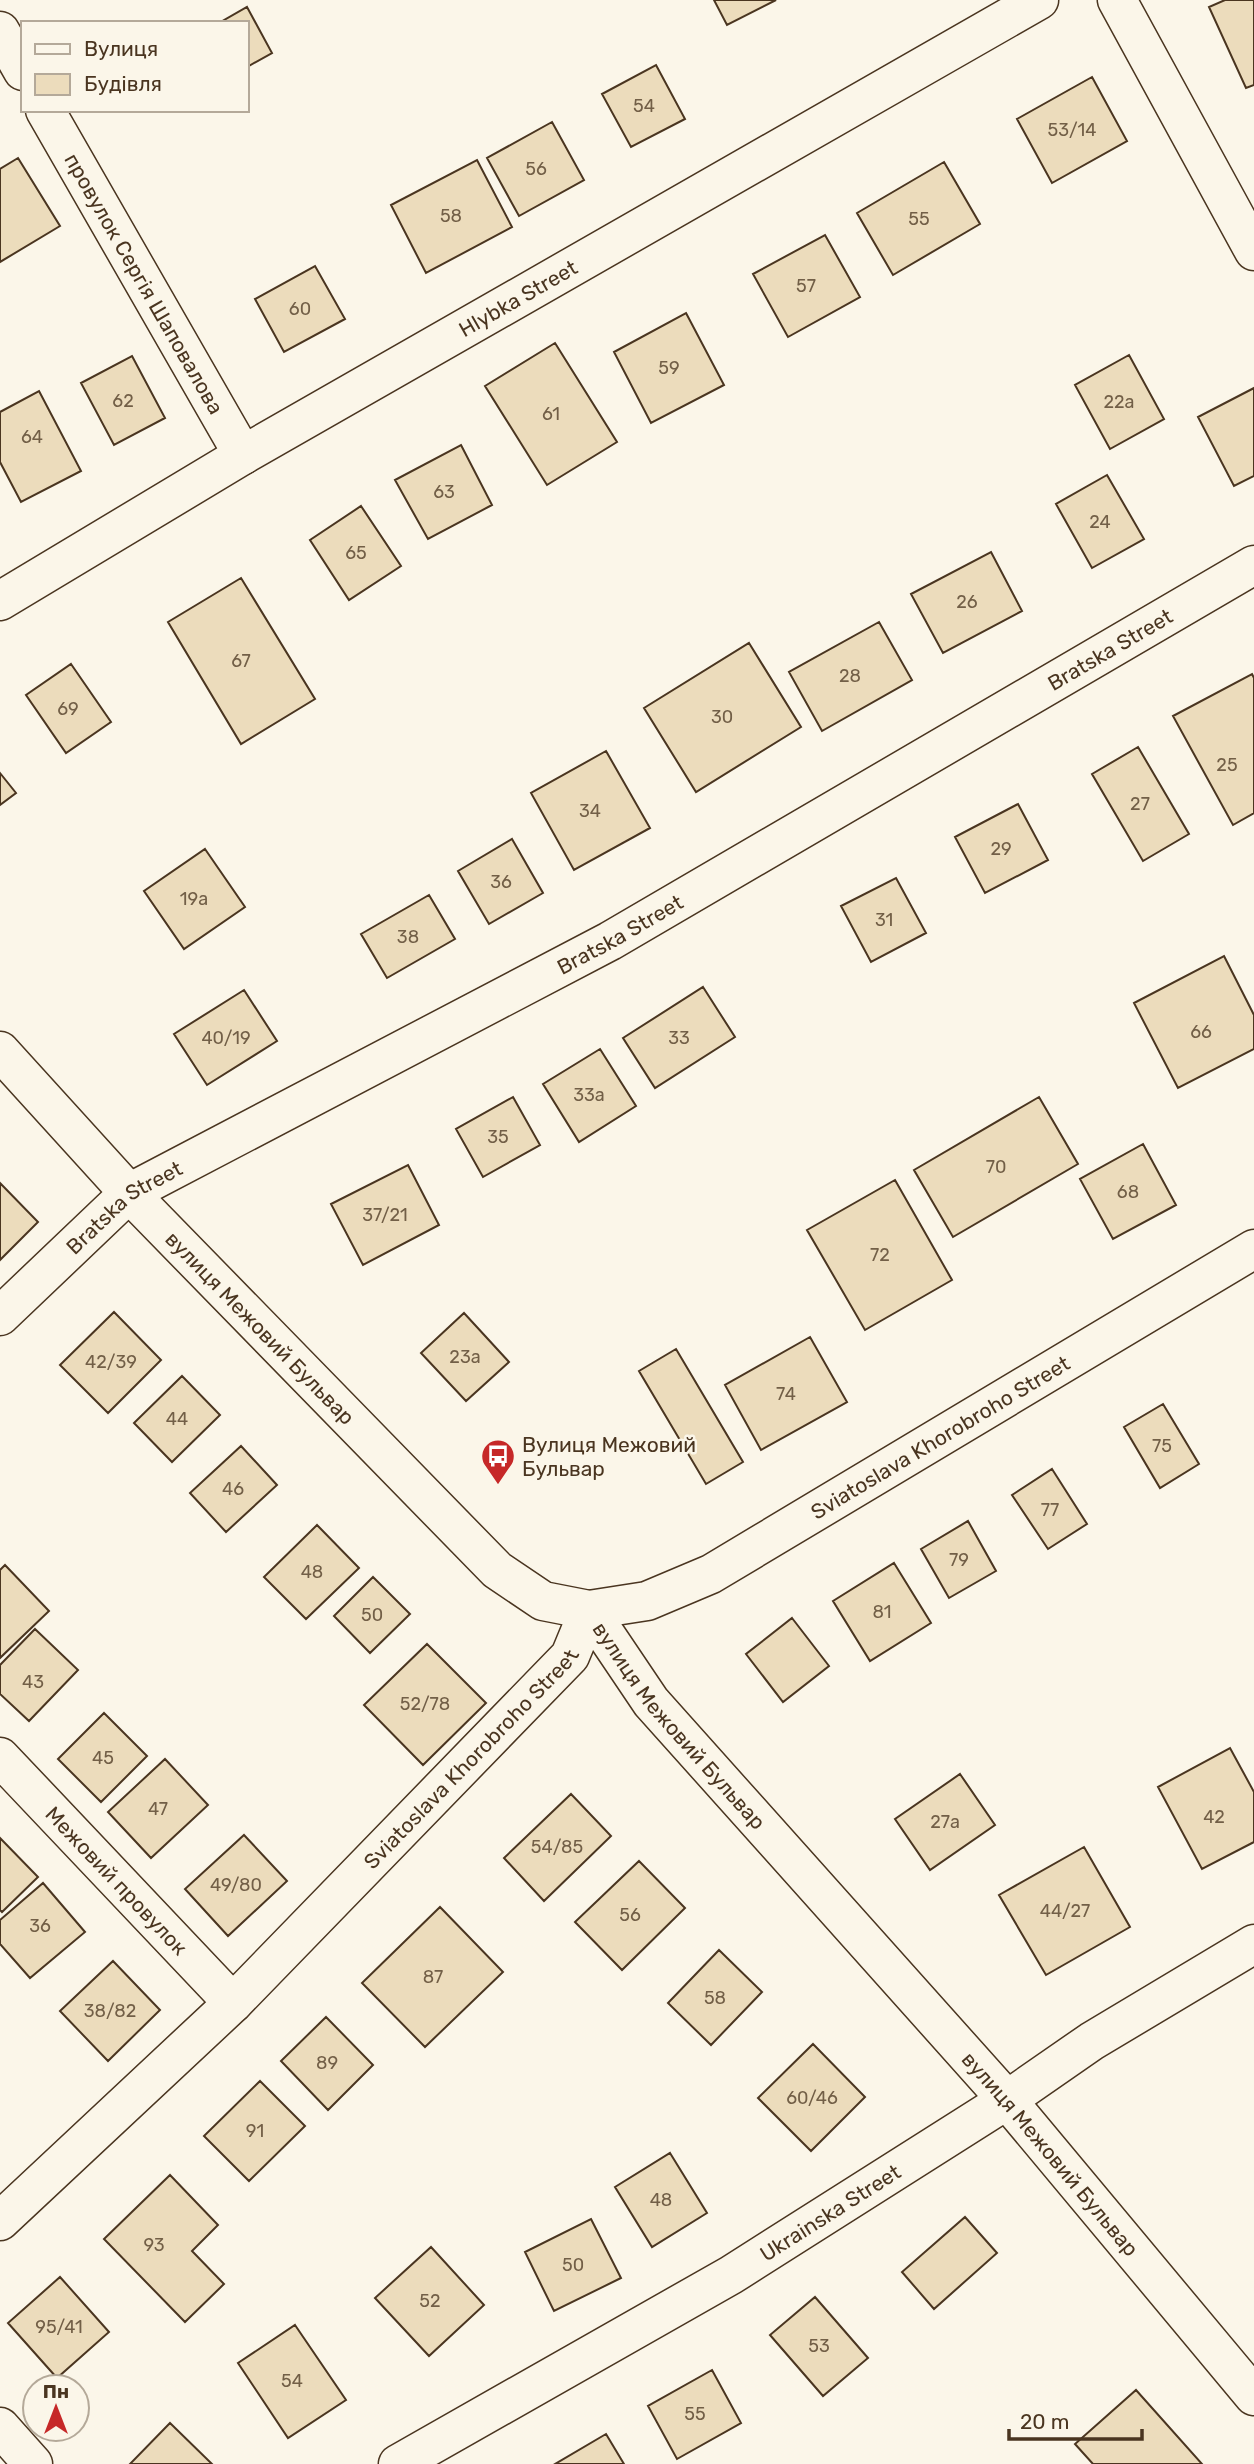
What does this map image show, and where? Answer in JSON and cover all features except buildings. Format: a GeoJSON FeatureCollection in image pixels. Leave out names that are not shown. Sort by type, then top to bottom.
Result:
{"type":"FeatureCollection","features":[{"type":"Feature","properties":{"kind":"street","name":"Hlybka Street"},"geometry":{"type":"LineString","coordinates":[[0,601],[243,455],[1039,0]]}},
{"type":"Feature","properties":{"kind":"street"},"geometry":{"type":"LineString","coordinates":[[1117,0],[1254,251]]}},
{"type":"Feature","properties":{"kind":"street"},"geometry":{"type":"LineString","coordinates":[[0,31],[21,68]]}},
{"type":"Feature","properties":{"kind":"street","name":"провулок Сергія Шаповалова"},"geometry":{"type":"LineString","coordinates":[[47,112],[243,455]]}},
{"type":"Feature","properties":{"kind":"street","name":"Bratska Street"},"geometry":{"type":"LineString","coordinates":[[0,1316],[130,1193],[610,941],[1254,565]]}},
{"type":"Feature","properties":{"kind":"street","name":"вулиця Межовий Бульвар"},"geometry":{"type":"LineString","coordinates":[[0,1051],[130,1193],[497,1570],[543,1601],[589,1610],[651,1702],[1007,2100],[1254,2396]]}},
{"type":"Feature","properties":{"kind":"street","name":"Sviatoslava Khorobroho Street"},"geometry":{"type":"LineString","coordinates":[[0,2221],[233,2003],[570,1656],[589,1610],[647,1601],[711,1574],[1254,1249]]}},
{"type":"Feature","properties":{"kind":"street","name":"Межовий провулок"},"geometry":{"type":"LineString","coordinates":[[0,1757],[233,2003]]}},
{"type":"Feature","properties":{"kind":"street","name":"Ukrainska Street"},"geometry":{"type":"LineString","coordinates":[[398,2464],[732,2275],[1007,2100],[1092,2041],[1254,1944]]}},
{"type":"Feature","properties":{"kind":"street"},"geometry":{"type":"LineString","coordinates":[[0,2427],[33,2464]]}},
{"type":"Feature","properties":{"kind":"place","name":"Вулиця Межовий Бульвар"},"geometry":{"type":"Point","coordinates":[498,1486]}}]}
